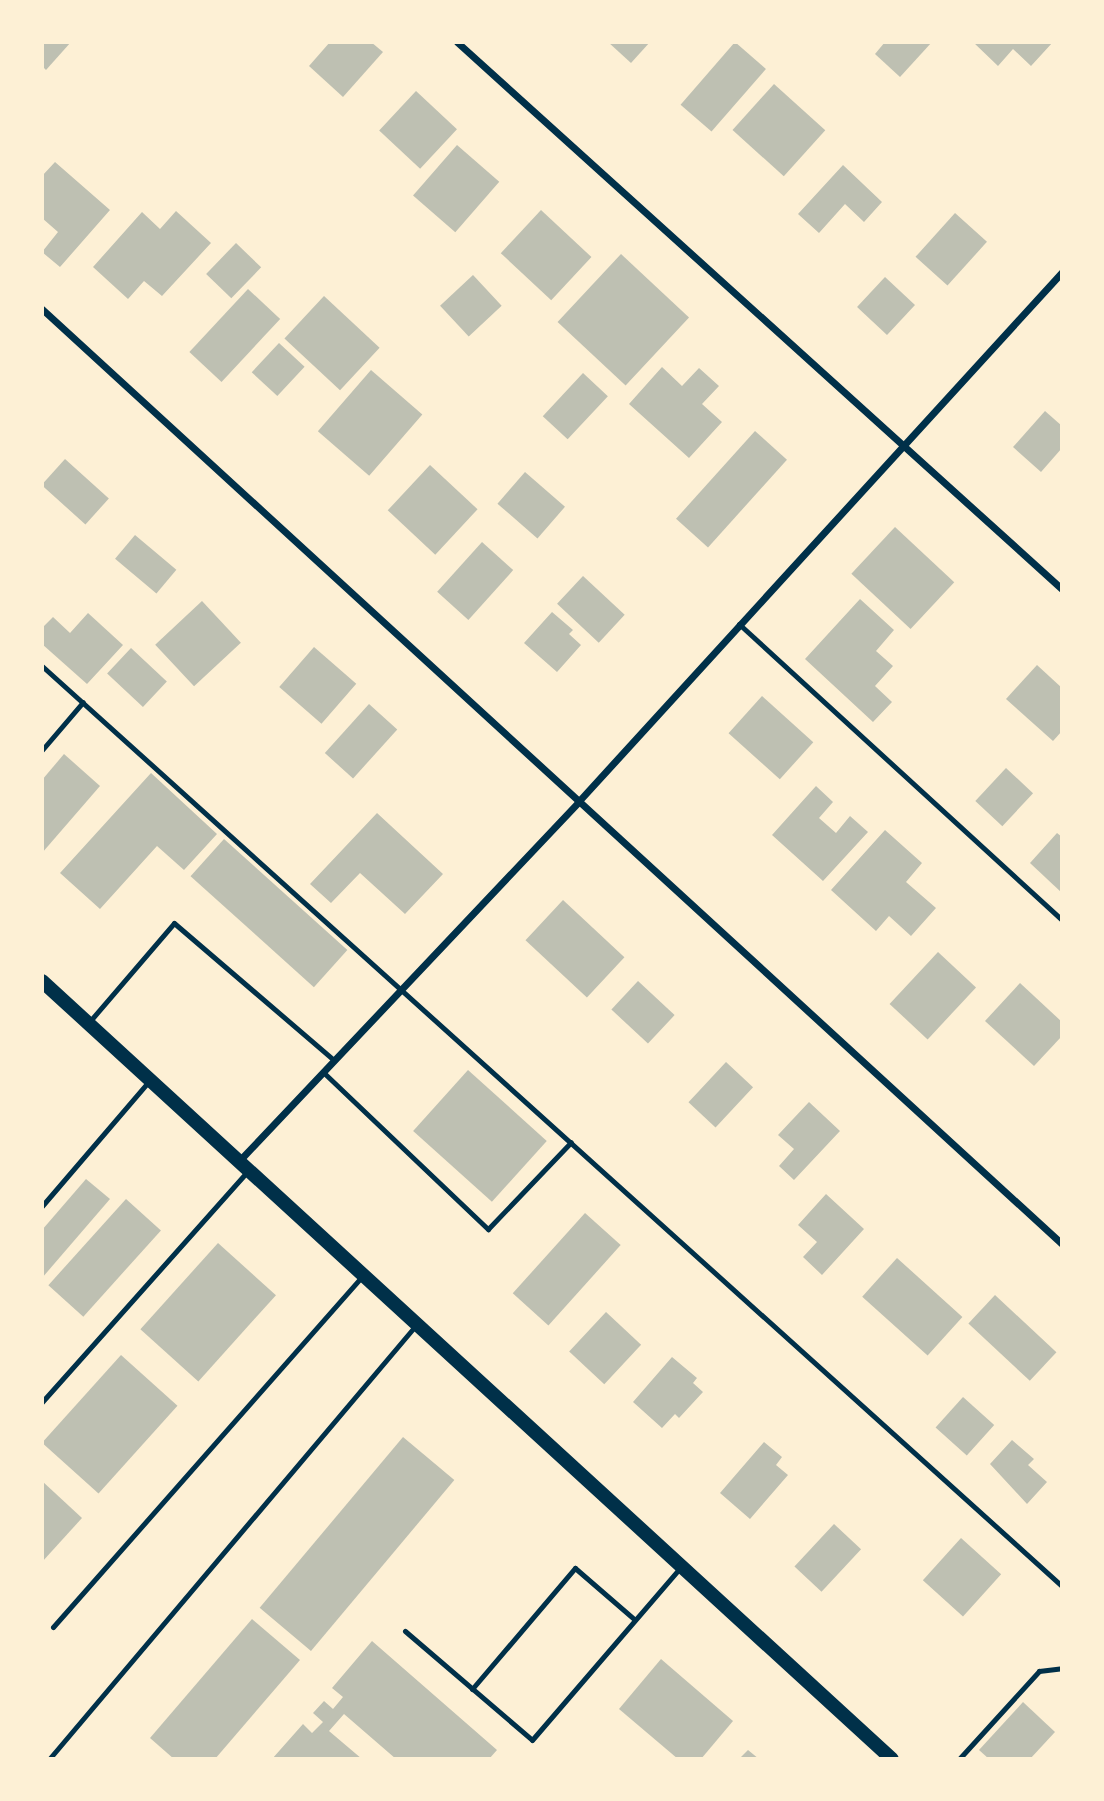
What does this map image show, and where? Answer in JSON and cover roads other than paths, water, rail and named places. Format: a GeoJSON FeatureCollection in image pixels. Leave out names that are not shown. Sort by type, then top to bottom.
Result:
{"type":"FeatureCollection","features":[{"type":"Feature","properties":{"kind":"main road"},"geometry":{"type":"LineString","coordinates":[[42,981],[888,1758]]}},
{"type":"Feature","properties":{"kind":"street"},"geometry":{"type":"LineString","coordinates":[[457,42],[1062,589]]}},
{"type":"Feature","properties":{"kind":"street"},"geometry":{"type":"LineString","coordinates":[[242,1167],[323,1072],[578,802],[1062,272]]}},
{"type":"Feature","properties":{"kind":"street"},"geometry":{"type":"LineString","coordinates":[[42,309],[1062,1244]]}},
{"type":"Feature","properties":{"kind":"lane"},"geometry":{"type":"LineString","coordinates":[[739,624],[1062,920]]}},
{"type":"Feature","properties":{"kind":"lane"},"geometry":{"type":"LineString","coordinates":[[42,666],[1062,1586]]}},
{"type":"Feature","properties":{"kind":"lane"},"geometry":{"type":"LineString","coordinates":[[42,750],[83,702]]}},
{"type":"Feature","properties":{"kind":"lane"},"geometry":{"type":"LineString","coordinates":[[88,1023],[174,923],[334,1060]]}},
{"type":"Feature","properties":{"kind":"lane"},"geometry":{"type":"LineString","coordinates":[[323,1072],[488,1229],[571,1142]]}},
{"type":"Feature","properties":{"kind":"lane"},"geometry":{"type":"LineString","coordinates":[[42,1206],[150,1080]]}},
{"type":"Feature","properties":{"kind":"lane"},"geometry":{"type":"LineString","coordinates":[[42,1402],[242,1167]]}},
{"type":"Feature","properties":{"kind":"lane"},"geometry":{"type":"LineString","coordinates":[[53,1627],[362,1276]]}},
{"type":"Feature","properties":{"kind":"lane"},"geometry":{"type":"LineString","coordinates":[[42,1751],[51,1758],[416,1325]]}},
{"type":"Feature","properties":{"kind":"lane"},"geometry":{"type":"LineString","coordinates":[[405,1631],[532,1740],[681,1567]]}},
{"type":"Feature","properties":{"kind":"lane"},"geometry":{"type":"LineString","coordinates":[[472,1689],[575,1568],[635,1620]]}},
{"type":"Feature","properties":{"kind":"lane"},"geometry":{"type":"LineString","coordinates":[[959,1759],[1039,1671],[1062,1668]]}}]}
